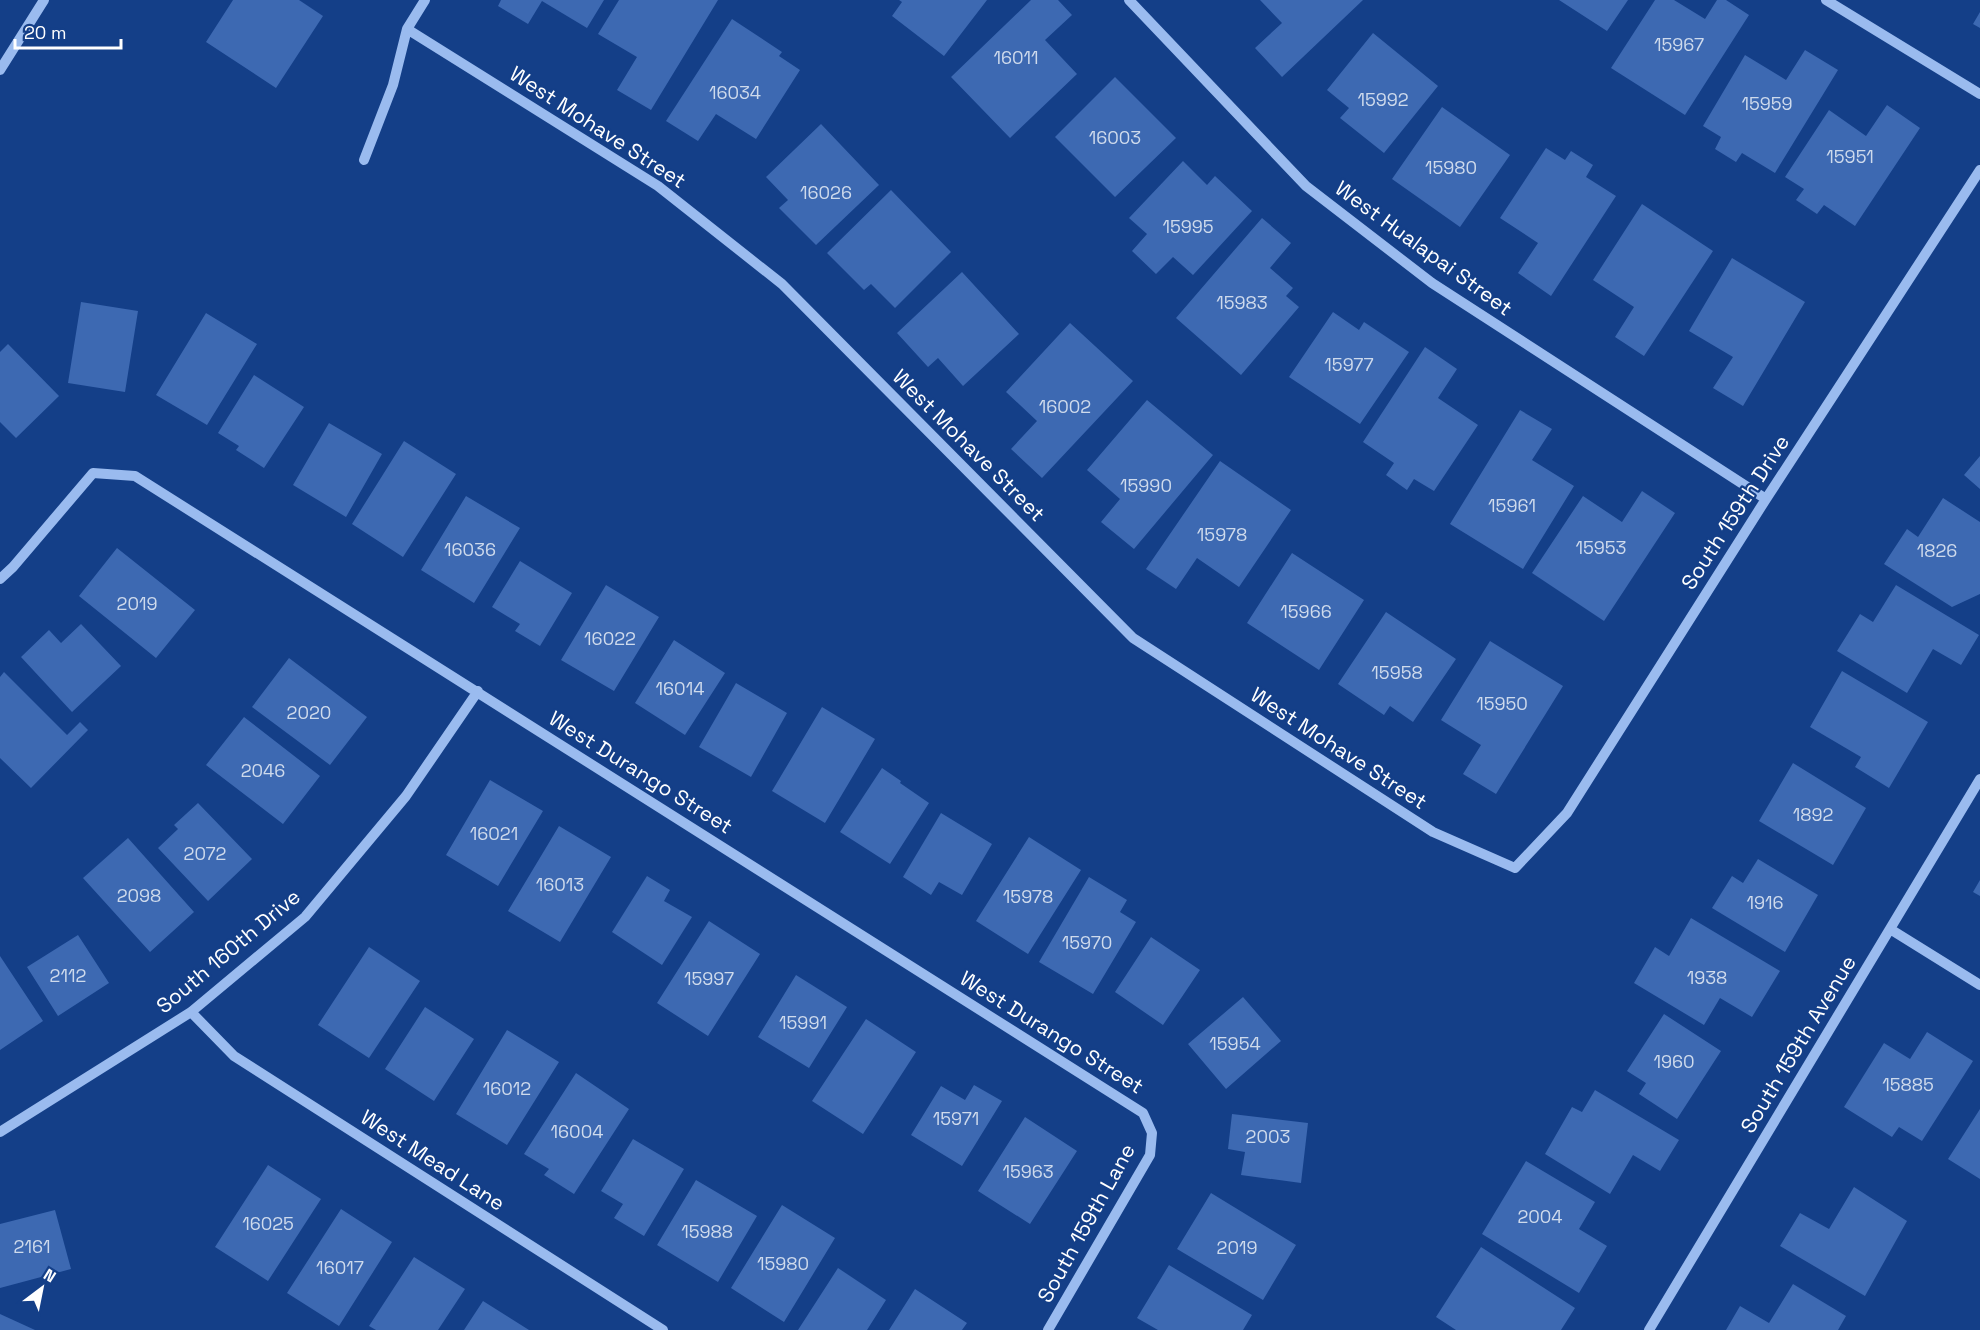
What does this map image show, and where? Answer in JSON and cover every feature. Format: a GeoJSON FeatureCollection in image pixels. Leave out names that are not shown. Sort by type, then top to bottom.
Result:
{"type":"FeatureCollection","features":[{"type":"Feature","properties":{"kind":"street"},"geometry":{"type":"LineString","coordinates":[[0,70],[44,0]]}},
{"type":"Feature","properties":{"kind":"street"},"geometry":{"type":"LineString","coordinates":[[364,160],[393,85],[407,29],[426,0]]}},
{"type":"Feature","properties":{"kind":"street","name":"West Hualapai Street"},"geometry":{"type":"LineString","coordinates":[[1129,0],[1306,186],[1431,283],[1766,499]]}},
{"type":"Feature","properties":{"kind":"street"},"geometry":{"type":"LineString","coordinates":[[1826,0],[1980,94]]}},
{"type":"Feature","properties":{"kind":"street","name":"West Mohave Street"},"geometry":{"type":"LineString","coordinates":[[407,29],[658,186],[782,284],[1133,638],[1433,832],[1515,868]]}},
{"type":"Feature","properties":{"kind":"street","name":"South 159th Drive"},"geometry":{"type":"LineString","coordinates":[[1515,868],[1567,813],[1766,499],[1980,170]]}},
{"type":"Feature","properties":{"kind":"street","name":"West Durango Street"},"geometry":{"type":"LineString","coordinates":[[0,579],[13,567],[93,473],[135,476],[1143,1113],[1152,1133]]}},
{"type":"Feature","properties":{"kind":"street","name":"South 160th Drive"},"geometry":{"type":"LineString","coordinates":[[0,1132],[191,1012],[304,917],[406,796],[477,691]]}},
{"type":"Feature","properties":{"kind":"street","name":"South 159th Avenue"},"geometry":{"type":"LineString","coordinates":[[1649,1330],[1980,779]]}},
{"type":"Feature","properties":{"kind":"street"},"geometry":{"type":"LineString","coordinates":[[1890,929],[1980,985]]}},
{"type":"Feature","properties":{"kind":"street","name":"West Mead Lane"},"geometry":{"type":"LineString","coordinates":[[191,1012],[234,1056],[663,1330]]}},
{"type":"Feature","properties":{"kind":"street","name":"South 159th Lane"},"geometry":{"type":"LineString","coordinates":[[1048,1330],[1150,1155],[1152,1133]]}},
{"type":"Feature","properties":{"kind":"building"},"geometry":{"type":"Polygon","coordinates":[[[233,0],[299,0],[323,16],[276,88],[206,42],[233,0]]]}},
{"type":"Feature","properties":{"kind":"building"},"geometry":{"type":"Polygon","coordinates":[[[501,0],[604,0],[587,28],[542,1],[528,24],[498,6],[501,0]]]}},
{"type":"Feature","properties":{"kind":"building"},"geometry":{"type":"Polygon","coordinates":[[[619,0],[718,0],[651,110],[617,90],[637,57],[598,34],[619,0]]]}},
{"type":"Feature","properties":{"kind":"building"},"geometry":{"type":"Polygon","coordinates":[[[899,0],[987,0],[944,56],[892,16],[902,2],[899,0]]]}},
{"type":"Feature","properties":{"kind":"building"},"geometry":{"type":"Polygon","coordinates":[[[1031,0],[1058,0],[1072,15],[1045,40],[1077,74],[1010,138],[951,77],[1031,0]]]}},
{"type":"Feature","properties":{"kind":"building"},"geometry":{"type":"Polygon","coordinates":[[[1260,0],[1363,0],[1282,77],[1255,48],[1282,23],[1260,0]]]}},
{"type":"Feature","properties":{"kind":"building"},"geometry":{"type":"Polygon","coordinates":[[[1559,0],[1628,0],[1607,31],[1559,0]]]}},
{"type":"Feature","properties":{"kind":"building"},"geometry":{"type":"Polygon","coordinates":[[[1655,0],[1674,0],[1705,19],[1717,0],[1726,0],[1749,15],[1685,115],[1611,68],[1655,0]]]}},
{"type":"Feature","properties":{"kind":"building"},"geometry":{"type":"Polygon","coordinates":[[[1980,12],[1980,28],[1973,24],[1980,12]]]}},
{"type":"Feature","properties":{"kind":"building"},"geometry":{"type":"Polygon","coordinates":[[[732,19],[782,52],[779,56],[800,70],[756,139],[716,114],[698,141],[666,121],[732,19]]]}},
{"type":"Feature","properties":{"kind":"building"},"geometry":{"type":"Polygon","coordinates":[[[1373,33],[1438,86],[1384,153],[1340,118],[1349,108],[1327,90],[1373,33]]]}},
{"type":"Feature","properties":{"kind":"building"},"geometry":{"type":"Polygon","coordinates":[[[1805,50],[1838,70],[1775,173],[1742,153],[1736,162],[1715,149],[1721,137],[1703,126],[1745,55],[1786,80],[1805,50]]]}},
{"type":"Feature","properties":{"kind":"building"},"geometry":{"type":"Polygon","coordinates":[[[1115,77],[1176,138],[1115,197],[1055,137],[1115,77]]]}},
{"type":"Feature","properties":{"kind":"building"},"geometry":{"type":"Polygon","coordinates":[[[1887,105],[1920,128],[1855,226],[1824,205],[1817,214],[1796,200],[1804,189],[1785,177],[1829,110],[1866,136],[1887,105]]]}},
{"type":"Feature","properties":{"kind":"building"},"geometry":{"type":"Polygon","coordinates":[[[1442,107],[1510,155],[1460,227],[1392,179],[1442,107]]]}},
{"type":"Feature","properties":{"kind":"building"},"geometry":{"type":"Polygon","coordinates":[[[821,124],[879,185],[816,245],[779,208],[788,200],[766,177],[821,124]]]}},
{"type":"Feature","properties":{"kind":"building"},"geometry":{"type":"Polygon","coordinates":[[[1546,148],[1565,160],[1571,151],[1593,165],[1586,177],[1616,196],[1551,296],[1518,273],[1538,243],[1500,218],[1546,148]]]}},
{"type":"Feature","properties":{"kind":"building"},"geometry":{"type":"Polygon","coordinates":[[[1183,161],[1207,185],[1215,176],[1252,211],[1193,275],[1173,257],[1156,274],[1132,251],[1147,234],[1129,218],[1183,161]]]}},
{"type":"Feature","properties":{"kind":"building"},"geometry":{"type":"Polygon","coordinates":[[[891,190],[951,252],[895,308],[871,284],[864,290],[827,253],[891,190]]]}},
{"type":"Feature","properties":{"kind":"building"},"geometry":{"type":"Polygon","coordinates":[[[1642,204],[1713,251],[1644,356],[1615,337],[1634,307],[1593,280],[1642,204]]]}},
{"type":"Feature","properties":{"kind":"building"},"geometry":{"type":"Polygon","coordinates":[[[1262,218],[1291,243],[1270,268],[1293,288],[1286,296],[1299,307],[1241,375],[1176,318],[1262,218]]]}},
{"type":"Feature","properties":{"kind":"building"},"geometry":{"type":"Polygon","coordinates":[[[1732,258],[1805,302],[1743,406],[1713,388],[1733,357],[1689,331],[1732,258]]]}},
{"type":"Feature","properties":{"kind":"building"},"geometry":{"type":"Polygon","coordinates":[[[962,272],[1019,334],[963,386],[938,358],[928,367],[897,333],[962,272]]]}},
{"type":"Feature","properties":{"kind":"building"},"geometry":{"type":"Polygon","coordinates":[[[81,302],[138,311],[125,392],[68,383],[81,302]]]}},
{"type":"Feature","properties":{"kind":"building"},"geometry":{"type":"Polygon","coordinates":[[[1333,312],[1359,330],[1364,322],[1409,352],[1360,424],[1289,377],[1333,312]]]}},
{"type":"Feature","properties":{"kind":"building"},"geometry":{"type":"Polygon","coordinates":[[[206,313],[257,344],[207,425],[156,395],[206,313]]]}},
{"type":"Feature","properties":{"kind":"building"},"geometry":{"type":"Polygon","coordinates":[[[1070,323],[1133,381],[1042,478],[1011,449],[1037,421],[1006,392],[1070,323]]]}},
{"type":"Feature","properties":{"kind":"building"},"geometry":{"type":"Polygon","coordinates":[[[8,344],[59,396],[16,438],[0,422],[0,352],[8,344]]]}},
{"type":"Feature","properties":{"kind":"building"},"geometry":{"type":"Polygon","coordinates":[[[1425,347],[1457,369],[1438,398],[1478,425],[1434,491],[1414,479],[1407,490],[1386,475],[1394,463],[1363,442],[1425,347]]]}},
{"type":"Feature","properties":{"kind":"building"},"geometry":{"type":"Polygon","coordinates":[[[254,375],[304,407],[264,468],[236,450],[239,446],[218,433],[254,375]]]}},
{"type":"Feature","properties":{"kind":"building"},"geometry":{"type":"Polygon","coordinates":[[[1147,400],[1213,455],[1134,549],[1101,522],[1120,499],[1087,470],[1147,400]]]}},
{"type":"Feature","properties":{"kind":"building"},"geometry":{"type":"Polygon","coordinates":[[[1520,410],[1552,429],[1532,460],[1574,486],[1523,569],[1450,524],[1520,410]]]}},
{"type":"Feature","properties":{"kind":"building"},"geometry":{"type":"Polygon","coordinates":[[[329,423],[382,454],[346,517],[293,485],[329,423]]]}},
{"type":"Feature","properties":{"kind":"building"},"geometry":{"type":"Polygon","coordinates":[[[404,441],[456,474],[403,557],[352,524],[404,441]]]}},
{"type":"Feature","properties":{"kind":"building"},"geometry":{"type":"Polygon","coordinates":[[[1980,456],[1980,489],[1964,475],[1980,456]]]}},
{"type":"Feature","properties":{"kind":"building"},"geometry":{"type":"Polygon","coordinates":[[[1220,461],[1291,510],[1239,587],[1197,558],[1176,589],[1146,569],[1220,461]]]}},
{"type":"Feature","properties":{"kind":"building"},"geometry":{"type":"Polygon","coordinates":[[[1642,491],[1675,513],[1604,621],[1532,573],[1583,496],[1622,522],[1642,491]]]}},
{"type":"Feature","properties":{"kind":"building"},"geometry":{"type":"Polygon","coordinates":[[[466,496],[520,528],[474,603],[421,570],[466,496]]]}},
{"type":"Feature","properties":{"kind":"building"},"geometry":{"type":"Polygon","coordinates":[[[1943,498],[1980,522],[1980,594],[1952,607],[1884,564],[1907,529],[1918,537],[1943,498]]]}},
{"type":"Feature","properties":{"kind":"building"},"geometry":{"type":"Polygon","coordinates":[[[117,548],[195,610],[156,658],[79,596],[117,548]]]}},
{"type":"Feature","properties":{"kind":"building"},"geometry":{"type":"Polygon","coordinates":[[[1292,553],[1364,600],[1319,670],[1247,623],[1292,553]]]}},
{"type":"Feature","properties":{"kind":"building"},"geometry":{"type":"Polygon","coordinates":[[[520,561],[572,593],[540,646],[515,631],[520,624],[492,607],[520,561]]]}},
{"type":"Feature","properties":{"kind":"building"},"geometry":{"type":"Polygon","coordinates":[[[606,585],[659,617],[614,691],[561,660],[606,585]]]}},
{"type":"Feature","properties":{"kind":"building"},"geometry":{"type":"Polygon","coordinates":[[[1896,585],[1979,635],[1961,665],[1933,649],[1907,693],[1837,651],[1860,614],[1873,622],[1896,585]]]}},
{"type":"Feature","properties":{"kind":"building"},"geometry":{"type":"Polygon","coordinates":[[[1386,612],[1456,659],[1413,722],[1390,706],[1384,715],[1338,684],[1386,612]]]}},
{"type":"Feature","properties":{"kind":"building"},"geometry":{"type":"Polygon","coordinates":[[[81,624],[121,666],[72,712],[21,657],[49,630],[61,643],[81,624]]]}},
{"type":"Feature","properties":{"kind":"building"},"geometry":{"type":"Polygon","coordinates":[[[674,640],[725,673],[685,735],[635,703],[674,640]]]}},
{"type":"Feature","properties":{"kind":"building"},"geometry":{"type":"Polygon","coordinates":[[[1490,641],[1563,686],[1496,794],[1463,774],[1481,745],[1441,720],[1490,641]]]}},
{"type":"Feature","properties":{"kind":"building"},"geometry":{"type":"Polygon","coordinates":[[[289,658],[367,717],[330,765],[252,707],[289,658]]]}},
{"type":"Feature","properties":{"kind":"building"},"geometry":{"type":"Polygon","coordinates":[[[1842,671],[1928,722],[1889,788],[1855,767],[1861,757],[1810,727],[1842,671]]]}},
{"type":"Feature","properties":{"kind":"building"},"geometry":{"type":"Polygon","coordinates":[[[4,672],[67,735],[80,722],[88,730],[31,788],[0,758],[0,677],[4,672]]]}},
{"type":"Feature","properties":{"kind":"building"},"geometry":{"type":"Polygon","coordinates":[[[736,683],[787,713],[751,777],[699,747],[736,683]]]}},
{"type":"Feature","properties":{"kind":"building"},"geometry":{"type":"Polygon","coordinates":[[[822,707],[875,739],[825,823],[772,791],[822,707]]]}},
{"type":"Feature","properties":{"kind":"building"},"geometry":{"type":"Polygon","coordinates":[[[244,717],[320,776],[283,824],[206,765],[244,717]]]}},
{"type":"Feature","properties":{"kind":"building"},"geometry":{"type":"Polygon","coordinates":[[[1793,763],[1866,808],[1833,865],[1759,821],[1793,763]]]}},
{"type":"Feature","properties":{"kind":"building"},"geometry":{"type":"Polygon","coordinates":[[[882,768],[929,803],[890,864],[840,832],[882,768]]]}},
{"type":"Feature","properties":{"kind":"building"},"geometry":{"type":"Polygon","coordinates":[[[490,780],[543,811],[498,886],[446,855],[490,780]]]}},
{"type":"Feature","properties":{"kind":"building"},"geometry":{"type":"Polygon","coordinates":[[[198,803],[252,859],[208,901],[158,848],[178,829],[174,825],[198,803]]]}},
{"type":"Feature","properties":{"kind":"building"},"geometry":{"type":"Polygon","coordinates":[[[941,813],[992,844],[962,895],[939,882],[931,895],[903,877],[941,813]]]}},
{"type":"Feature","properties":{"kind":"building"},"geometry":{"type":"Polygon","coordinates":[[[559,826],[611,857],[560,942],[508,911],[559,826]]]}},
{"type":"Feature","properties":{"kind":"building"},"geometry":{"type":"Polygon","coordinates":[[[1029,837],[1081,870],[1028,954],[976,921],[1029,837]]]}},
{"type":"Feature","properties":{"kind":"building"},"geometry":{"type":"Polygon","coordinates":[[[128,838],[194,912],[150,952],[83,878],[128,838]]]}},
{"type":"Feature","properties":{"kind":"building"},"geometry":{"type":"Polygon","coordinates":[[[1758,859],[1818,895],[1785,952],[1712,908],[1732,876],[1743,883],[1758,859]]]}},
{"type":"Feature","properties":{"kind":"building"},"geometry":{"type":"Polygon","coordinates":[[[647,876],[670,890],[664,901],[692,917],[662,965],[612,932],[647,876]]]}},
{"type":"Feature","properties":{"kind":"building"},"geometry":{"type":"Polygon","coordinates":[[[1089,877],[1127,900],[1120,912],[1136,922],[1093,994],[1039,962],[1089,877]]]}},
{"type":"Feature","properties":{"kind":"building"},"geometry":{"type":"Polygon","coordinates":[[[1980,880],[1980,896],[1973,892],[1980,880]]]}},
{"type":"Feature","properties":{"kind":"building"},"geometry":{"type":"Polygon","coordinates":[[[1691,918],[1780,971],[1752,1017],[1720,998],[1704,1025],[1634,983],[1655,947],[1669,956],[1691,918]]]}},
{"type":"Feature","properties":{"kind":"building"},"geometry":{"type":"Polygon","coordinates":[[[709,921],[760,954],[708,1036],[657,1003],[709,921]]]}},
{"type":"Feature","properties":{"kind":"building"},"geometry":{"type":"Polygon","coordinates":[[[78,935],[109,983],[58,1016],[27,967],[78,935]]]}},
{"type":"Feature","properties":{"kind":"building"},"geometry":{"type":"Polygon","coordinates":[[[1151,937],[1200,970],[1163,1025],[1115,992],[1151,937]]]}},
{"type":"Feature","properties":{"kind":"building"},"geometry":{"type":"Polygon","coordinates":[[[369,947],[420,981],[369,1058],[318,1025],[369,947]]]}},
{"type":"Feature","properties":{"kind":"building"},"geometry":{"type":"Polygon","coordinates":[[[0,956],[43,1021],[0,1050],[0,956]]]}},
{"type":"Feature","properties":{"kind":"building"},"geometry":{"type":"Polygon","coordinates":[[[796,975],[847,1007],[809,1068],[758,1037],[796,975]]]}},
{"type":"Feature","properties":{"kind":"building"},"geometry":{"type":"Polygon","coordinates":[[[1243,997],[1281,1041],[1226,1089],[1188,1044],[1243,997]]]}},
{"type":"Feature","properties":{"kind":"building"},"geometry":{"type":"Polygon","coordinates":[[[425,1007],[474,1039],[434,1101],[385,1069],[425,1007]]]}},
{"type":"Feature","properties":{"kind":"building"},"geometry":{"type":"Polygon","coordinates":[[[1664,1014],[1721,1051],[1677,1119],[1639,1094],[1646,1083],[1627,1071],[1664,1014]]]}},
{"type":"Feature","properties":{"kind":"building"},"geometry":{"type":"Polygon","coordinates":[[[866,1019],[916,1052],[863,1134],[812,1101],[866,1019]]]}},
{"type":"Feature","properties":{"kind":"building"},"geometry":{"type":"Polygon","coordinates":[[[507,1030],[559,1062],[507,1145],[456,1114],[507,1030]]]}},
{"type":"Feature","properties":{"kind":"building"},"geometry":{"type":"Polygon","coordinates":[[[1927,1032],[1973,1061],[1922,1141],[1899,1127],[1892,1137],[1844,1107],[1884,1043],[1910,1059],[1927,1032]]]}},
{"type":"Feature","properties":{"kind":"building"},"geometry":{"type":"Polygon","coordinates":[[[576,1073],[629,1109],[574,1194],[544,1175],[549,1169],[524,1154],[576,1073]]]}},
{"type":"Feature","properties":{"kind":"building"},"geometry":{"type":"Polygon","coordinates":[[[974,1085],[1002,1101],[962,1166],[911,1135],[941,1086],[965,1100],[974,1085]]]}},
{"type":"Feature","properties":{"kind":"building"},"geometry":{"type":"Polygon","coordinates":[[[1595,1090],[1679,1140],[1660,1171],[1633,1155],[1610,1194],[1545,1154],[1572,1107],[1582,1112],[1595,1090]]]}},
{"type":"Feature","properties":{"kind":"building"},"geometry":{"type":"Polygon","coordinates":[[[1980,1109],[1980,1179],[1948,1159],[1980,1109]]]}},
{"type":"Feature","properties":{"kind":"building"},"geometry":{"type":"Polygon","coordinates":[[[1232,1114],[1308,1123],[1301,1183],[1241,1175],[1245,1152],[1228,1149],[1232,1114]]]}},
{"type":"Feature","properties":{"kind":"building"},"geometry":{"type":"Polygon","coordinates":[[[1025,1117],[1077,1151],[1030,1224],[978,1191],[1025,1117]]]}},
{"type":"Feature","properties":{"kind":"building"},"geometry":{"type":"Polygon","coordinates":[[[633,1139],[684,1169],[644,1236],[614,1218],[623,1204],[601,1191],[633,1139]]]}},
{"type":"Feature","properties":{"kind":"building"},"geometry":{"type":"Polygon","coordinates":[[[1526,1161],[1595,1202],[1579,1229],[1607,1246],[1579,1293],[1482,1234],[1526,1161]]]}},
{"type":"Feature","properties":{"kind":"building"},"geometry":{"type":"Polygon","coordinates":[[[268,1165],[321,1199],[268,1281],[215,1247],[268,1165]]]}},
{"type":"Feature","properties":{"kind":"building"},"geometry":{"type":"Polygon","coordinates":[[[696,1180],[757,1216],[718,1282],[657,1245],[696,1180]]]}},
{"type":"Feature","properties":{"kind":"building"},"geometry":{"type":"Polygon","coordinates":[[[1854,1187],[1907,1221],[1865,1296],[1780,1246],[1800,1213],[1829,1229],[1854,1187]]]}},
{"type":"Feature","properties":{"kind":"building"},"geometry":{"type":"Polygon","coordinates":[[[1211,1193],[1296,1245],[1263,1300],[1177,1249],[1211,1193]]]}},
{"type":"Feature","properties":{"kind":"building"},"geometry":{"type":"Polygon","coordinates":[[[782,1205],[835,1238],[784,1322],[731,1288],[782,1205]]]}},
{"type":"Feature","properties":{"kind":"building"},"geometry":{"type":"Polygon","coordinates":[[[341,1209],[392,1242],[339,1326],[287,1293],[341,1209]]]}},
{"type":"Feature","properties":{"kind":"building"},"geometry":{"type":"Polygon","coordinates":[[[55,1210],[71,1269],[0,1288],[0,1224],[55,1210]]]}},
{"type":"Feature","properties":{"kind":"building"},"geometry":{"type":"Polygon","coordinates":[[[1481,1247],[1575,1308],[1561,1330],[1456,1330],[1436,1317],[1481,1247]]]}},
{"type":"Feature","properties":{"kind":"building"},"geometry":{"type":"Polygon","coordinates":[[[414,1257],[465,1289],[438,1330],[376,1330],[369,1326],[414,1257]]]}},
{"type":"Feature","properties":{"kind":"building"},"geometry":{"type":"Polygon","coordinates":[[[1169,1265],[1252,1315],[1243,1330],[1158,1330],[1137,1318],[1169,1265]]]}},
{"type":"Feature","properties":{"kind":"building"},"geometry":{"type":"Polygon","coordinates":[[[838,1268],[886,1300],[867,1330],[798,1330],[838,1268]]]}},
{"type":"Feature","properties":{"kind":"building"},"geometry":{"type":"Polygon","coordinates":[[[1793,1284],[1846,1316],[1838,1330],[1726,1330],[1740,1306],[1769,1323],[1793,1284]]]}},
{"type":"Feature","properties":{"kind":"building"},"geometry":{"type":"Polygon","coordinates":[[[915,1289],[967,1323],[962,1330],[889,1330],[915,1289]]]}},
{"type":"Feature","properties":{"kind":"building"},"geometry":{"type":"Polygon","coordinates":[[[483,1301],[529,1330],[464,1330],[483,1301]]]}},
{"type":"Feature","properties":{"kind":"building"},"geometry":{"type":"Polygon","coordinates":[[[0,1314],[35,1330],[0,1330],[0,1314]]]}}]}
